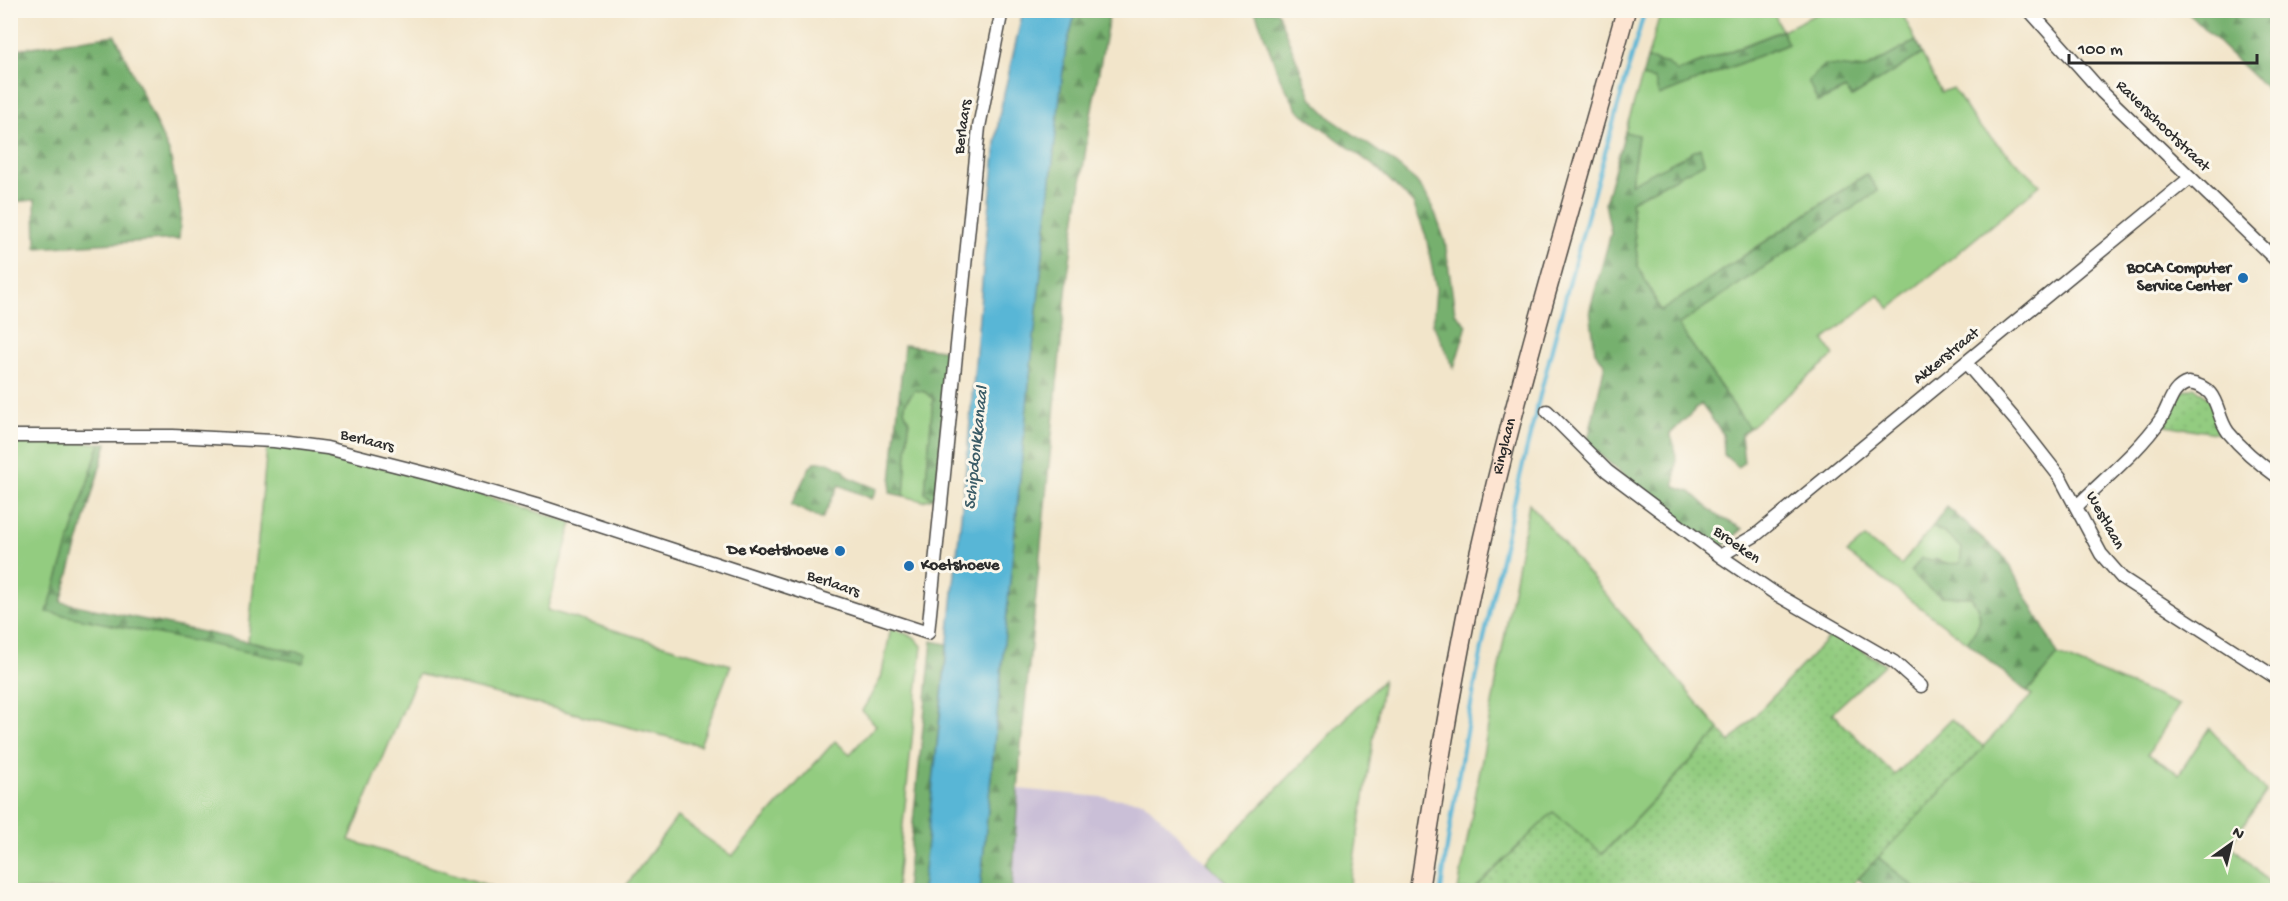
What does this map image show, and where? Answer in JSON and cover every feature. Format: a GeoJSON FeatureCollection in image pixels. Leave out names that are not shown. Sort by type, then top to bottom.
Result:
{"type":"FeatureCollection","features":[{"type":"Feature","properties":{"kind":"main road","name":"Ringlaan"},"geometry":{"type":"LineString","coordinates":[[1419,891],[1447,710],[1474,576],[1508,434],[1626,10]]}},
{"type":"Feature","properties":{"kind":"street","name":"Berlaars"},"geometry":{"type":"LineString","coordinates":[[10,436],[173,436],[274,441],[327,448],[433,475],[536,505],[928,633],[979,127],[1002,10]]}},
{"type":"Feature","properties":{"kind":"street","name":"Raverschootstraat"},"geometry":{"type":"LineString","coordinates":[[2029,10],[2102,92],[2277,262]]}},
{"type":"Feature","properties":{"kind":"street","name":"Akkerstraat"},"geometry":{"type":"LineString","coordinates":[[1720,556],[1756,535],[2190,178]]}},
{"type":"Feature","properties":{"kind":"street","name":"Westlaan"},"geometry":{"type":"LineString","coordinates":[[1966,363],[2053,468],[2077,506],[2101,554],[2122,578],[2277,679]]}},
{"type":"Feature","properties":{"kind":"street"},"geometry":{"type":"LineString","coordinates":[[2077,506],[2143,441],[2163,417],[2177,390],[2188,383],[2202,387],[2214,398],[2223,424],[2230,434],[2277,477]]}},
{"type":"Feature","properties":{"kind":"street","name":"Broeken"},"geometry":{"type":"LineString","coordinates":[[1547,411],[1607,471],[1720,556],[1776,594],[1894,662],[1921,686]]}},
{"type":"Feature","properties":{"kind":"shaded area"},"geometry":{"type":"Polygon","coordinates":[[[1017,789],[1143,801],[1235,890],[1012,890],[1017,789]]]}},
{"type":"Feature","properties":{"kind":"green space"},"geometry":{"type":"Polygon","coordinates":[[[1076,11],[1110,11],[1090,120],[1068,274],[1021,746],[1012,890],[980,890],[1029,385],[1061,86],[1066,48],[1076,11]]]}},
{"type":"Feature","properties":{"kind":"green space"},"geometry":{"type":"Polygon","coordinates":[[[1255,11],[1277,11],[1312,99],[1333,120],[1392,161],[1416,181],[1425,193],[1445,241],[1455,313],[1467,325],[1454,368],[1433,324],[1436,289],[1426,236],[1413,203],[1378,169],[1298,110],[1280,78],[1255,11]]]}},
{"type":"Feature","properties":{"kind":"green space"},"geometry":{"type":"Polygon","coordinates":[[[1661,11],[1773,11],[1782,31],[1822,11],[1901,11],[1916,41],[1865,69],[1846,69],[1818,102],[1846,89],[1852,97],[1922,54],[1941,92],[1953,88],[1976,123],[2040,185],[1890,309],[1879,295],[1824,340],[1834,355],[1749,428],[1678,325],[1877,190],[1866,174],[1661,311],[1638,266],[1631,201],[1704,162],[1700,149],[1631,185],[1638,136],[1625,132],[1642,77],[1655,80],[1659,96],[1788,44],[1781,31],[1676,72],[1668,64],[1647,59],[1661,11]]]}},
{"type":"Feature","properties":{"kind":"green space"},"geometry":{"type":"Polygon","coordinates":[[[2186,11],[2277,11],[2278,94],[2275,97],[2186,11]]]}},
{"type":"Feature","properties":{"kind":"green space"},"geometry":{"type":"Polygon","coordinates":[[[1782,31],[1788,44],[1659,96],[1655,80],[1642,77],[1647,59],[1668,64],[1677,72],[1782,31]]]}},
{"type":"Feature","properties":{"kind":"green space"},"geometry":{"type":"Polygon","coordinates":[[[115,35],[170,154],[181,212],[179,239],[36,248],[35,200],[11,202],[11,50],[115,35]]]}},
{"type":"Feature","properties":{"kind":"green space"},"geometry":{"type":"Polygon","coordinates":[[[1916,41],[1922,54],[1852,97],[1845,89],[1818,102],[1808,81],[1825,65],[1865,69],[1916,41]]]}},
{"type":"Feature","properties":{"kind":"green space"},"geometry":{"type":"Polygon","coordinates":[[[1625,132],[1638,135],[1631,184],[1700,148],[1704,163],[1631,201],[1638,266],[1661,311],[1867,174],[1878,191],[1678,325],[1749,428],[1741,435],[1744,462],[1738,467],[1724,455],[1723,434],[1701,404],[1670,434],[1676,455],[1675,487],[1691,492],[1716,515],[1743,529],[1723,546],[1710,541],[1675,517],[1587,444],[1605,364],[1595,352],[1590,309],[1611,233],[1605,203],[1625,132]]]}},
{"type":"Feature","properties":{"kind":"green space"},"geometry":{"type":"Polygon","coordinates":[[[904,345],[949,351],[936,495],[933,498],[925,493],[933,399],[925,392],[915,390],[906,401],[904,410],[909,422],[904,496],[890,493],[904,345]]]}},
{"type":"Feature","properties":{"kind":"green space"},"geometry":{"type":"Polygon","coordinates":[[[2194,387],[2214,403],[2221,434],[2165,425],[2181,392],[2194,387]]]}},
{"type":"Feature","properties":{"kind":"green space"},"geometry":{"type":"Polygon","coordinates":[[[915,390],[925,392],[933,399],[925,493],[933,498],[923,501],[904,496],[909,422],[904,410],[906,402],[915,390]]]}},
{"type":"Feature","properties":{"kind":"green space"},"geometry":{"type":"Polygon","coordinates":[[[11,442],[100,443],[48,612],[305,654],[248,642],[267,447],[319,453],[357,461],[481,494],[572,523],[547,610],[731,665],[700,745],[418,674],[349,840],[502,890],[11,890],[11,442]]]}},
{"type":"Feature","properties":{"kind":"green space"},"geometry":{"type":"Polygon","coordinates":[[[100,443],[107,443],[61,602],[306,654],[303,663],[47,612],[100,443]]]}},
{"type":"Feature","properties":{"kind":"green space"},"geometry":{"type":"Polygon","coordinates":[[[815,462],[828,462],[843,469],[848,477],[877,489],[872,499],[839,485],[822,519],[791,505],[810,467],[815,462]]]}},
{"type":"Feature","properties":{"kind":"green space"},"geometry":{"type":"Polygon","coordinates":[[[1529,503],[1720,730],[1602,854],[1553,812],[1474,890],[1458,890],[1529,503]]]}},
{"type":"Feature","properties":{"kind":"green space"},"geometry":{"type":"Polygon","coordinates":[[[1947,507],[2006,559],[2058,655],[2027,692],[1967,642],[1976,630],[1980,615],[1971,597],[1941,596],[1928,588],[1911,572],[1921,558],[1960,563],[1962,548],[1944,533],[1932,527],[1947,507]]]}},
{"type":"Feature","properties":{"kind":"green space"},"geometry":{"type":"Polygon","coordinates":[[[1932,527],[1944,533],[1962,548],[1960,563],[1953,565],[1935,559],[1941,596],[1971,597],[1980,615],[1976,630],[1967,642],[1847,553],[1865,538],[1901,565],[1932,527]]]}},
{"type":"Feature","properties":{"kind":"green space"},"geometry":{"type":"Polygon","coordinates":[[[891,628],[914,637],[922,646],[896,890],[623,890],[677,817],[732,856],[835,741],[850,754],[876,725],[862,711],[881,678],[891,628]]]}},
{"type":"Feature","properties":{"kind":"green space"},"geometry":{"type":"Polygon","coordinates":[[[1833,633],[1885,664],[1832,713],[1895,775],[1951,719],[1984,747],[1847,890],[1474,890],[1553,812],[1603,854],[1720,730],[1730,742],[1833,633]]]}},
{"type":"Feature","properties":{"kind":"green space"},"geometry":{"type":"Polygon","coordinates":[[[932,641],[947,644],[922,890],[906,890],[932,641]]]}},
{"type":"Feature","properties":{"kind":"green space"},"geometry":{"type":"Polygon","coordinates":[[[2058,655],[2179,705],[2148,754],[2179,774],[2209,728],[2266,792],[2230,844],[2277,890],[1918,890],[1878,857],[2032,695],[2027,692],[2058,655]]]}},
{"type":"Feature","properties":{"kind":"green space"},"geometry":{"type":"Polygon","coordinates":[[[1383,680],[1349,890],[1235,890],[1206,862],[1383,680]]]}},
{"type":"Feature","properties":{"kind":"green space"},"geometry":{"type":"Polygon","coordinates":[[[1878,857],[1918,890],[1872,890],[1858,879],[1878,857]]]}},
{"type":"Feature","properties":{"kind":"water","name":"Schipdonkkanaal"},"geometry":{"type":"Polygon","coordinates":[[[1023,11],[1076,11],[1066,48],[1061,86],[1029,385],[980,890],[922,890],[966,468],[999,116],[1023,11]]]}},
{"type":"Feature","properties":{"kind":"waterway"},"geometry":{"type":"LineString","coordinates":[[1441,890],[1478,667],[1527,447],[1584,228],[1645,10]]}},
{"type":"Feature","properties":{"kind":"place","name":"BOCA Computer Service Center"},"geometry":{"type":"Point","coordinates":[2243,278]}},
{"type":"Feature","properties":{"kind":"place","name":"De Koetshoeve"},"geometry":{"type":"Point","coordinates":[840,551]}},
{"type":"Feature","properties":{"kind":"place","name":"Koetshoeve"},"geometry":{"type":"Point","coordinates":[909,566]}}]}
